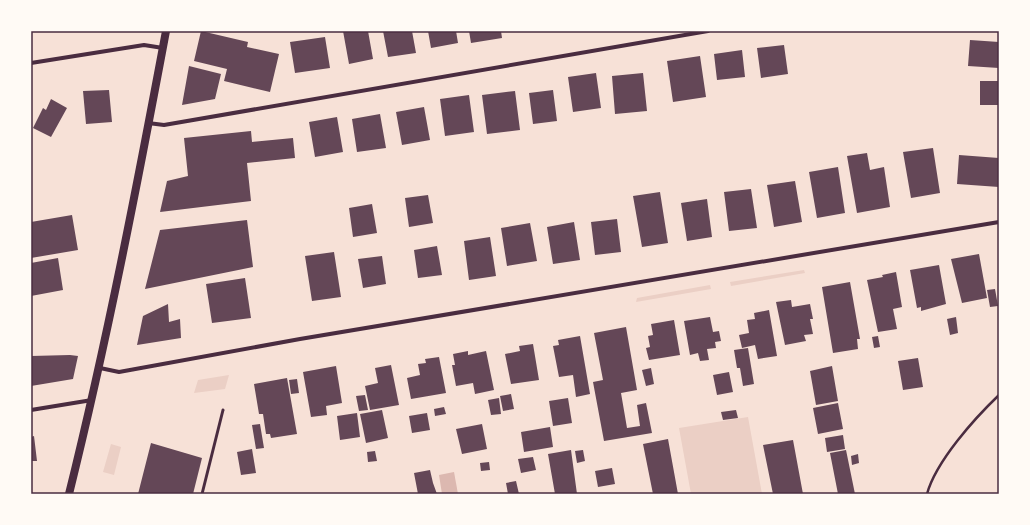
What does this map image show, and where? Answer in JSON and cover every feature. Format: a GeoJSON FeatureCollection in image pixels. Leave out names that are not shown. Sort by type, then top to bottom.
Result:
{"type":"FeatureCollection","features":[{"type":"Feature","properties":{"kind":"main road"},"geometry":{"type":"LineString","coordinates":[[69,494],[100,368],[166,31]]}},
{"type":"Feature","properties":{"kind":"street"},"geometry":{"type":"LineString","coordinates":[[148,123],[164,125],[708,31]]}},
{"type":"Feature","properties":{"kind":"street"},"geometry":{"type":"LineString","coordinates":[[31,63],[144,45],[163,48]]}},
{"type":"Feature","properties":{"kind":"street"},"geometry":{"type":"LineString","coordinates":[[100,368],[119,372],[336,333],[999,222]]}},
{"type":"Feature","properties":{"kind":"street"},"geometry":{"type":"LineString","coordinates":[[31,410],[93,400]]}},
{"type":"Feature","properties":{"kind":"lane"},"geometry":{"type":"LineString","coordinates":[[202,494],[223,410]]}},
{"type":"Feature","properties":{"kind":"path"},"geometry":{"type":"LineString","coordinates":[[927,494],[943,462],[962,435],[999,395]]}},
{"type":"Feature","properties":{"kind":"shaded area"},"geometry":{"type":"Polygon","coordinates":[[[804,270],[805,273],[731,286],[730,282],[804,270]]]}},
{"type":"Feature","properties":{"kind":"shaded area"},"geometry":{"type":"Polygon","coordinates":[[[710,285],[711,289],[636,302],[637,298],[710,285]]]}},
{"type":"Feature","properties":{"kind":"shaded area"},"geometry":{"type":"Polygon","coordinates":[[[229,375],[225,389],[194,393],[198,380],[229,375]]]}},
{"type":"Feature","properties":{"kind":"shaded area"},"geometry":{"type":"Polygon","coordinates":[[[748,417],[762,494],[691,494],[679,428],[748,417]]]}},
{"type":"Feature","properties":{"kind":"shaded area"},"geometry":{"type":"Polygon","coordinates":[[[111,444],[121,447],[114,475],[103,472],[111,444]]]}},
{"type":"Feature","properties":{"kind":"shaded area"},"geometry":{"type":"Polygon","coordinates":[[[454,472],[458,494],[442,494],[439,475],[454,472]]]}},
{"type":"Feature","properties":{"kind":"building"},"geometry":{"type":"Polygon","coordinates":[[[201,31],[248,42],[247,47],[279,54],[270,92],[224,81],[227,69],[194,61],[201,31]]]}},
{"type":"Feature","properties":{"kind":"building"},"geometry":{"type":"Polygon","coordinates":[[[343,31],[368,31],[373,59],[349,64],[343,31]]]}},
{"type":"Feature","properties":{"kind":"building"},"geometry":{"type":"Polygon","coordinates":[[[383,31],[412,31],[416,53],[388,57],[383,31]]]}},
{"type":"Feature","properties":{"kind":"building"},"geometry":{"type":"Polygon","coordinates":[[[428,31],[456,31],[458,43],[431,48],[428,31]]]}},
{"type":"Feature","properties":{"kind":"building"},"geometry":{"type":"Polygon","coordinates":[[[469,31],[501,31],[502,38],[471,43],[469,31]]]}},
{"type":"Feature","properties":{"kind":"building"},"geometry":{"type":"Polygon","coordinates":[[[325,37],[330,68],[295,73],[290,42],[325,37]]]}},
{"type":"Feature","properties":{"kind":"building"},"geometry":{"type":"Polygon","coordinates":[[[970,40],[999,42],[999,68],[968,66],[970,40]]]}},
{"type":"Feature","properties":{"kind":"building"},"geometry":{"type":"Polygon","coordinates":[[[784,45],[788,74],[761,78],[757,48],[784,45]]]}},
{"type":"Feature","properties":{"kind":"building"},"geometry":{"type":"Polygon","coordinates":[[[742,50],[745,77],[717,80],[714,54],[742,50]]]}},
{"type":"Feature","properties":{"kind":"building"},"geometry":{"type":"Polygon","coordinates":[[[700,56],[706,97],[673,102],[667,61],[700,56]]]}},
{"type":"Feature","properties":{"kind":"building"},"geometry":{"type":"Polygon","coordinates":[[[189,66],[221,74],[215,99],[182,105],[189,66]]]}},
{"type":"Feature","properties":{"kind":"building"},"geometry":{"type":"Polygon","coordinates":[[[596,73],[601,108],[573,112],[568,77],[596,73]]]}},
{"type":"Feature","properties":{"kind":"building"},"geometry":{"type":"Polygon","coordinates":[[[643,73],[647,111],[615,114],[612,76],[643,73]]]}},
{"type":"Feature","properties":{"kind":"building"},"geometry":{"type":"Polygon","coordinates":[[[980,81],[999,81],[999,105],[980,105],[980,81]]]}},
{"type":"Feature","properties":{"kind":"building"},"geometry":{"type":"Polygon","coordinates":[[[109,90],[112,122],[86,124],[83,91],[109,90]]]}},
{"type":"Feature","properties":{"kind":"building"},"geometry":{"type":"Polygon","coordinates":[[[553,90],[557,121],[533,124],[529,93],[553,90]]]}},
{"type":"Feature","properties":{"kind":"building"},"geometry":{"type":"Polygon","coordinates":[[[515,91],[520,130],[487,134],[482,95],[515,91]]]}},
{"type":"Feature","properties":{"kind":"building"},"geometry":{"type":"Polygon","coordinates":[[[469,95],[474,132],[445,136],[440,99],[469,95]]]}},
{"type":"Feature","properties":{"kind":"building"},"geometry":{"type":"Polygon","coordinates":[[[51,99],[67,108],[51,137],[33,128],[43,108],[46,110],[51,99]]]}},
{"type":"Feature","properties":{"kind":"building"},"geometry":{"type":"Polygon","coordinates":[[[424,107],[430,140],[402,145],[396,112],[424,107]]]}},
{"type":"Feature","properties":{"kind":"building"},"geometry":{"type":"Polygon","coordinates":[[[380,114],[386,148],[357,152],[352,119],[380,114]]]}},
{"type":"Feature","properties":{"kind":"building"},"geometry":{"type":"Polygon","coordinates":[[[337,117],[343,152],[315,157],[309,122],[337,117]]]}},
{"type":"Feature","properties":{"kind":"building"},"geometry":{"type":"Polygon","coordinates":[[[251,131],[252,142],[293,138],[295,158],[247,163],[251,201],[160,212],[167,181],[188,176],[184,138],[251,131]]]}},
{"type":"Feature","properties":{"kind":"building"},"geometry":{"type":"Polygon","coordinates":[[[933,148],[940,193],[911,198],[903,152],[933,148]]]}},
{"type":"Feature","properties":{"kind":"building"},"geometry":{"type":"Polygon","coordinates":[[[867,153],[870,170],[884,167],[890,207],[857,213],[847,156],[867,153]]]}},
{"type":"Feature","properties":{"kind":"building"},"geometry":{"type":"Polygon","coordinates":[[[959,155],[999,158],[999,187],[957,184],[959,155]]]}},
{"type":"Feature","properties":{"kind":"building"},"geometry":{"type":"Polygon","coordinates":[[[838,167],[845,213],[817,218],[809,172],[838,167]]]}},
{"type":"Feature","properties":{"kind":"building"},"geometry":{"type":"Polygon","coordinates":[[[795,181],[802,222],[774,227],[767,185],[795,181]]]}},
{"type":"Feature","properties":{"kind":"building"},"geometry":{"type":"Polygon","coordinates":[[[751,189],[757,228],[729,231],[724,192],[751,189]]]}},
{"type":"Feature","properties":{"kind":"building"},"geometry":{"type":"Polygon","coordinates":[[[660,192],[668,243],[642,247],[633,196],[660,192]]]}},
{"type":"Feature","properties":{"kind":"building"},"geometry":{"type":"Polygon","coordinates":[[[428,195],[433,223],[409,227],[405,198],[428,195]]]}},
{"type":"Feature","properties":{"kind":"building"},"geometry":{"type":"Polygon","coordinates":[[[707,199],[712,237],[687,241],[681,203],[707,199]]]}},
{"type":"Feature","properties":{"kind":"building"},"geometry":{"type":"Polygon","coordinates":[[[372,204],[377,233],[353,237],[349,208],[372,204]]]}},
{"type":"Feature","properties":{"kind":"building"},"geometry":{"type":"Polygon","coordinates":[[[72,215],[78,250],[31,258],[31,222],[72,215]]]}},
{"type":"Feature","properties":{"kind":"building"},"geometry":{"type":"Polygon","coordinates":[[[617,219],[621,252],[595,255],[591,222],[617,219]]]}},
{"type":"Feature","properties":{"kind":"building"},"geometry":{"type":"Polygon","coordinates":[[[247,220],[253,267],[145,289],[160,230],[247,220]]]}},
{"type":"Feature","properties":{"kind":"building"},"geometry":{"type":"Polygon","coordinates":[[[574,222],[580,260],[553,264],[547,227],[574,222]]]}},
{"type":"Feature","properties":{"kind":"building"},"geometry":{"type":"Polygon","coordinates":[[[530,223],[537,261],[507,266],[501,228],[530,223]]]}},
{"type":"Feature","properties":{"kind":"building"},"geometry":{"type":"Polygon","coordinates":[[[490,237],[496,276],[469,280],[464,241],[490,237]]]}},
{"type":"Feature","properties":{"kind":"building"},"geometry":{"type":"Polygon","coordinates":[[[437,246],[442,275],[418,278],[414,250],[437,246]]]}},
{"type":"Feature","properties":{"kind":"building"},"geometry":{"type":"Polygon","coordinates":[[[334,252],[341,297],[312,301],[305,256],[334,252]]]}},
{"type":"Feature","properties":{"kind":"building"},"geometry":{"type":"Polygon","coordinates":[[[979,254],[987,298],[962,303],[951,259],[979,254]]]}},
{"type":"Feature","properties":{"kind":"building"},"geometry":{"type":"Polygon","coordinates":[[[382,256],[386,284],[363,288],[358,259],[382,256]]]}},
{"type":"Feature","properties":{"kind":"building"},"geometry":{"type":"Polygon","coordinates":[[[58,258],[63,290],[31,296],[31,263],[58,258]]]}},
{"type":"Feature","properties":{"kind":"building"},"geometry":{"type":"Polygon","coordinates":[[[939,265],[946,304],[921,311],[921,307],[917,308],[910,270],[939,265]]]}},
{"type":"Feature","properties":{"kind":"building"},"geometry":{"type":"Polygon","coordinates":[[[896,272],[902,307],[893,309],[897,329],[878,332],[867,280],[883,277],[882,275],[896,272]]]}},
{"type":"Feature","properties":{"kind":"building"},"geometry":{"type":"Polygon","coordinates":[[[245,278],[251,318],[212,323],[206,284],[245,278]]]}},
{"type":"Feature","properties":{"kind":"building"},"geometry":{"type":"Polygon","coordinates":[[[850,282],[860,339],[857,339],[858,349],[833,353],[822,287],[850,282]]]}},
{"type":"Feature","properties":{"kind":"building"},"geometry":{"type":"Polygon","coordinates":[[[995,289],[998,306],[990,307],[987,290],[995,289]]]}},
{"type":"Feature","properties":{"kind":"building"},"geometry":{"type":"Polygon","coordinates":[[[791,300],[792,307],[810,304],[813,319],[810,319],[813,334],[804,335],[806,341],[785,345],[776,302],[791,300]]]}},
{"type":"Feature","properties":{"kind":"building"},"geometry":{"type":"Polygon","coordinates":[[[168,304],[169,322],[180,319],[181,338],[137,345],[143,316],[168,304]]]}},
{"type":"Feature","properties":{"kind":"building"},"geometry":{"type":"Polygon","coordinates":[[[769,310],[777,356],[758,359],[755,345],[742,348],[739,335],[749,333],[747,320],[755,319],[754,313],[769,310]]]}},
{"type":"Feature","properties":{"kind":"building"},"geometry":{"type":"Polygon","coordinates":[[[710,317],[713,332],[719,331],[721,341],[715,342],[716,348],[707,349],[709,360],[700,361],[698,353],[690,355],[684,321],[710,317]]]}},
{"type":"Feature","properties":{"kind":"building"},"geometry":{"type":"Polygon","coordinates":[[[956,317],[958,333],[950,335],[947,319],[956,317]]]}},
{"type":"Feature","properties":{"kind":"building"},"geometry":{"type":"Polygon","coordinates":[[[674,320],[680,355],[649,360],[646,348],[650,347],[648,336],[653,335],[651,324],[674,320]]]}},
{"type":"Feature","properties":{"kind":"building"},"geometry":{"type":"Polygon","coordinates":[[[626,327],[637,390],[621,393],[627,428],[640,426],[637,405],[646,403],[652,433],[604,441],[593,382],[603,380],[594,333],[626,327]]]}},
{"type":"Feature","properties":{"kind":"building"},"geometry":{"type":"Polygon","coordinates":[[[580,336],[590,394],[576,397],[573,375],[559,377],[553,346],[559,345],[558,340],[580,336]]]}},
{"type":"Feature","properties":{"kind":"building"},"geometry":{"type":"Polygon","coordinates":[[[878,336],[880,347],[874,348],[872,337],[878,336]]]}},
{"type":"Feature","properties":{"kind":"building"},"geometry":{"type":"Polygon","coordinates":[[[533,344],[539,380],[511,384],[505,354],[520,351],[519,346],[533,344]]]}},
{"type":"Feature","properties":{"kind":"building"},"geometry":{"type":"Polygon","coordinates":[[[748,348],[754,384],[743,386],[740,368],[737,368],[734,350],[748,348]]]}},
{"type":"Feature","properties":{"kind":"building"},"geometry":{"type":"Polygon","coordinates":[[[468,351],[468,355],[486,351],[494,390],[475,394],[473,383],[456,386],[452,365],[455,365],[453,354],[468,351]]]}},
{"type":"Feature","properties":{"kind":"building"},"geometry":{"type":"Polygon","coordinates":[[[31,356],[78,356],[73,379],[31,386],[31,356]]]}},
{"type":"Feature","properties":{"kind":"building"},"geometry":{"type":"Polygon","coordinates":[[[439,357],[446,393],[411,399],[407,378],[420,375],[418,364],[426,363],[425,359],[439,357]]]}},
{"type":"Feature","properties":{"kind":"building"},"geometry":{"type":"Polygon","coordinates":[[[918,358],[923,387],[903,390],[898,361],[918,358]]]}},
{"type":"Feature","properties":{"kind":"building"},"geometry":{"type":"Polygon","coordinates":[[[391,365],[399,405],[370,410],[365,386],[378,383],[375,368],[391,365]]]}},
{"type":"Feature","properties":{"kind":"building"},"geometry":{"type":"Polygon","coordinates":[[[336,366],[342,403],[326,406],[327,415],[311,417],[303,372],[336,366]]]}},
{"type":"Feature","properties":{"kind":"building"},"geometry":{"type":"Polygon","coordinates":[[[832,366],[838,401],[816,405],[810,371],[832,366]]]}},
{"type":"Feature","properties":{"kind":"building"},"geometry":{"type":"Polygon","coordinates":[[[651,368],[654,384],[646,386],[642,370],[651,368]]]}},
{"type":"Feature","properties":{"kind":"building"},"geometry":{"type":"Polygon","coordinates":[[[729,372],[733,392],[717,395],[713,375],[729,372]]]}},
{"type":"Feature","properties":{"kind":"building"},"geometry":{"type":"Polygon","coordinates":[[[287,378],[297,434],[271,438],[270,434],[266,434],[263,414],[259,414],[254,384],[287,378]]]}},
{"type":"Feature","properties":{"kind":"building"},"geometry":{"type":"Polygon","coordinates":[[[297,379],[299,393],[291,394],[289,380],[297,379]]]}},
{"type":"Feature","properties":{"kind":"building"},"geometry":{"type":"Polygon","coordinates":[[[511,394],[514,409],[503,411],[500,396],[511,394]]]}},
{"type":"Feature","properties":{"kind":"building"},"geometry":{"type":"Polygon","coordinates":[[[365,395],[368,410],[359,411],[356,396],[365,395]]]}},
{"type":"Feature","properties":{"kind":"building"},"geometry":{"type":"Polygon","coordinates":[[[499,398],[501,414],[491,415],[488,400],[499,398]]]}},
{"type":"Feature","properties":{"kind":"building"},"geometry":{"type":"Polygon","coordinates":[[[568,398],[572,423],[553,426],[549,401],[568,398]]]}},
{"type":"Feature","properties":{"kind":"building"},"geometry":{"type":"Polygon","coordinates":[[[838,403],[843,429],[818,434],[813,408],[838,403]]]}},
{"type":"Feature","properties":{"kind":"building"},"geometry":{"type":"Polygon","coordinates":[[[444,407],[446,414],[435,416],[434,409],[444,407]]]}},
{"type":"Feature","properties":{"kind":"building"},"geometry":{"type":"Polygon","coordinates":[[[382,410],[388,438],[366,443],[360,414],[382,410]]]}},
{"type":"Feature","properties":{"kind":"building"},"geometry":{"type":"Polygon","coordinates":[[[736,410],[738,418],[723,420],[721,412],[736,410]]]}},
{"type":"Feature","properties":{"kind":"building"},"geometry":{"type":"Polygon","coordinates":[[[357,413],[360,437],[340,440],[337,416],[357,413]]]}},
{"type":"Feature","properties":{"kind":"building"},"geometry":{"type":"Polygon","coordinates":[[[427,413],[430,430],[412,433],[409,416],[427,413]]]}},
{"type":"Feature","properties":{"kind":"building"},"geometry":{"type":"Polygon","coordinates":[[[260,424],[264,448],[256,449],[252,425],[260,424]]]}},
{"type":"Feature","properties":{"kind":"building"},"geometry":{"type":"Polygon","coordinates":[[[482,424],[487,449],[462,454],[456,429],[482,424]]]}},
{"type":"Feature","properties":{"kind":"building"},"geometry":{"type":"Polygon","coordinates":[[[550,427],[553,447],[524,452],[521,432],[550,427]]]}},
{"type":"Feature","properties":{"kind":"building"},"geometry":{"type":"Polygon","coordinates":[[[843,435],[845,449],[827,452],[825,438],[843,435]]]}},
{"type":"Feature","properties":{"kind":"building"},"geometry":{"type":"Polygon","coordinates":[[[34,436],[37,461],[31,461],[31,437],[34,436]]]}},
{"type":"Feature","properties":{"kind":"building"},"geometry":{"type":"Polygon","coordinates":[[[668,439],[678,494],[653,494],[643,444],[668,439]]]}},
{"type":"Feature","properties":{"kind":"building"},"geometry":{"type":"Polygon","coordinates":[[[793,440],[803,494],[773,494],[763,445],[793,440]]]}},
{"type":"Feature","properties":{"kind":"building"},"geometry":{"type":"Polygon","coordinates":[[[151,443],[202,458],[193,494],[138,494],[151,443]]]}},
{"type":"Feature","properties":{"kind":"building"},"geometry":{"type":"Polygon","coordinates":[[[252,449],[256,473],[241,475],[237,452],[252,449]]]}},
{"type":"Feature","properties":{"kind":"building"},"geometry":{"type":"Polygon","coordinates":[[[571,450],[577,494],[555,494],[548,454],[571,450]]]}},
{"type":"Feature","properties":{"kind":"building"},"geometry":{"type":"Polygon","coordinates":[[[583,450],[585,461],[577,463],[575,451],[583,450]]]}},
{"type":"Feature","properties":{"kind":"building"},"geometry":{"type":"Polygon","coordinates":[[[846,450],[855,494],[838,494],[830,453],[846,450]]]}},
{"type":"Feature","properties":{"kind":"building"},"geometry":{"type":"Polygon","coordinates":[[[375,451],[377,461],[368,462],[367,452],[375,451]]]}},
{"type":"Feature","properties":{"kind":"building"},"geometry":{"type":"Polygon","coordinates":[[[858,454],[859,463],[852,465],[851,456],[858,454]]]}},
{"type":"Feature","properties":{"kind":"building"},"geometry":{"type":"Polygon","coordinates":[[[533,457],[536,470],[521,473],[518,459],[533,457]]]}},
{"type":"Feature","properties":{"kind":"building"},"geometry":{"type":"Polygon","coordinates":[[[489,462],[490,470],[481,471],[480,463],[489,462]]]}},
{"type":"Feature","properties":{"kind":"building"},"geometry":{"type":"Polygon","coordinates":[[[612,468],[615,484],[598,487],[595,471],[612,468]]]}},
{"type":"Feature","properties":{"kind":"building"},"geometry":{"type":"Polygon","coordinates":[[[430,470],[437,494],[418,494],[414,473],[430,470]]]}},
{"type":"Feature","properties":{"kind":"building"},"geometry":{"type":"Polygon","coordinates":[[[516,481],[519,494],[508,494],[506,483],[516,481]]]}}]}
